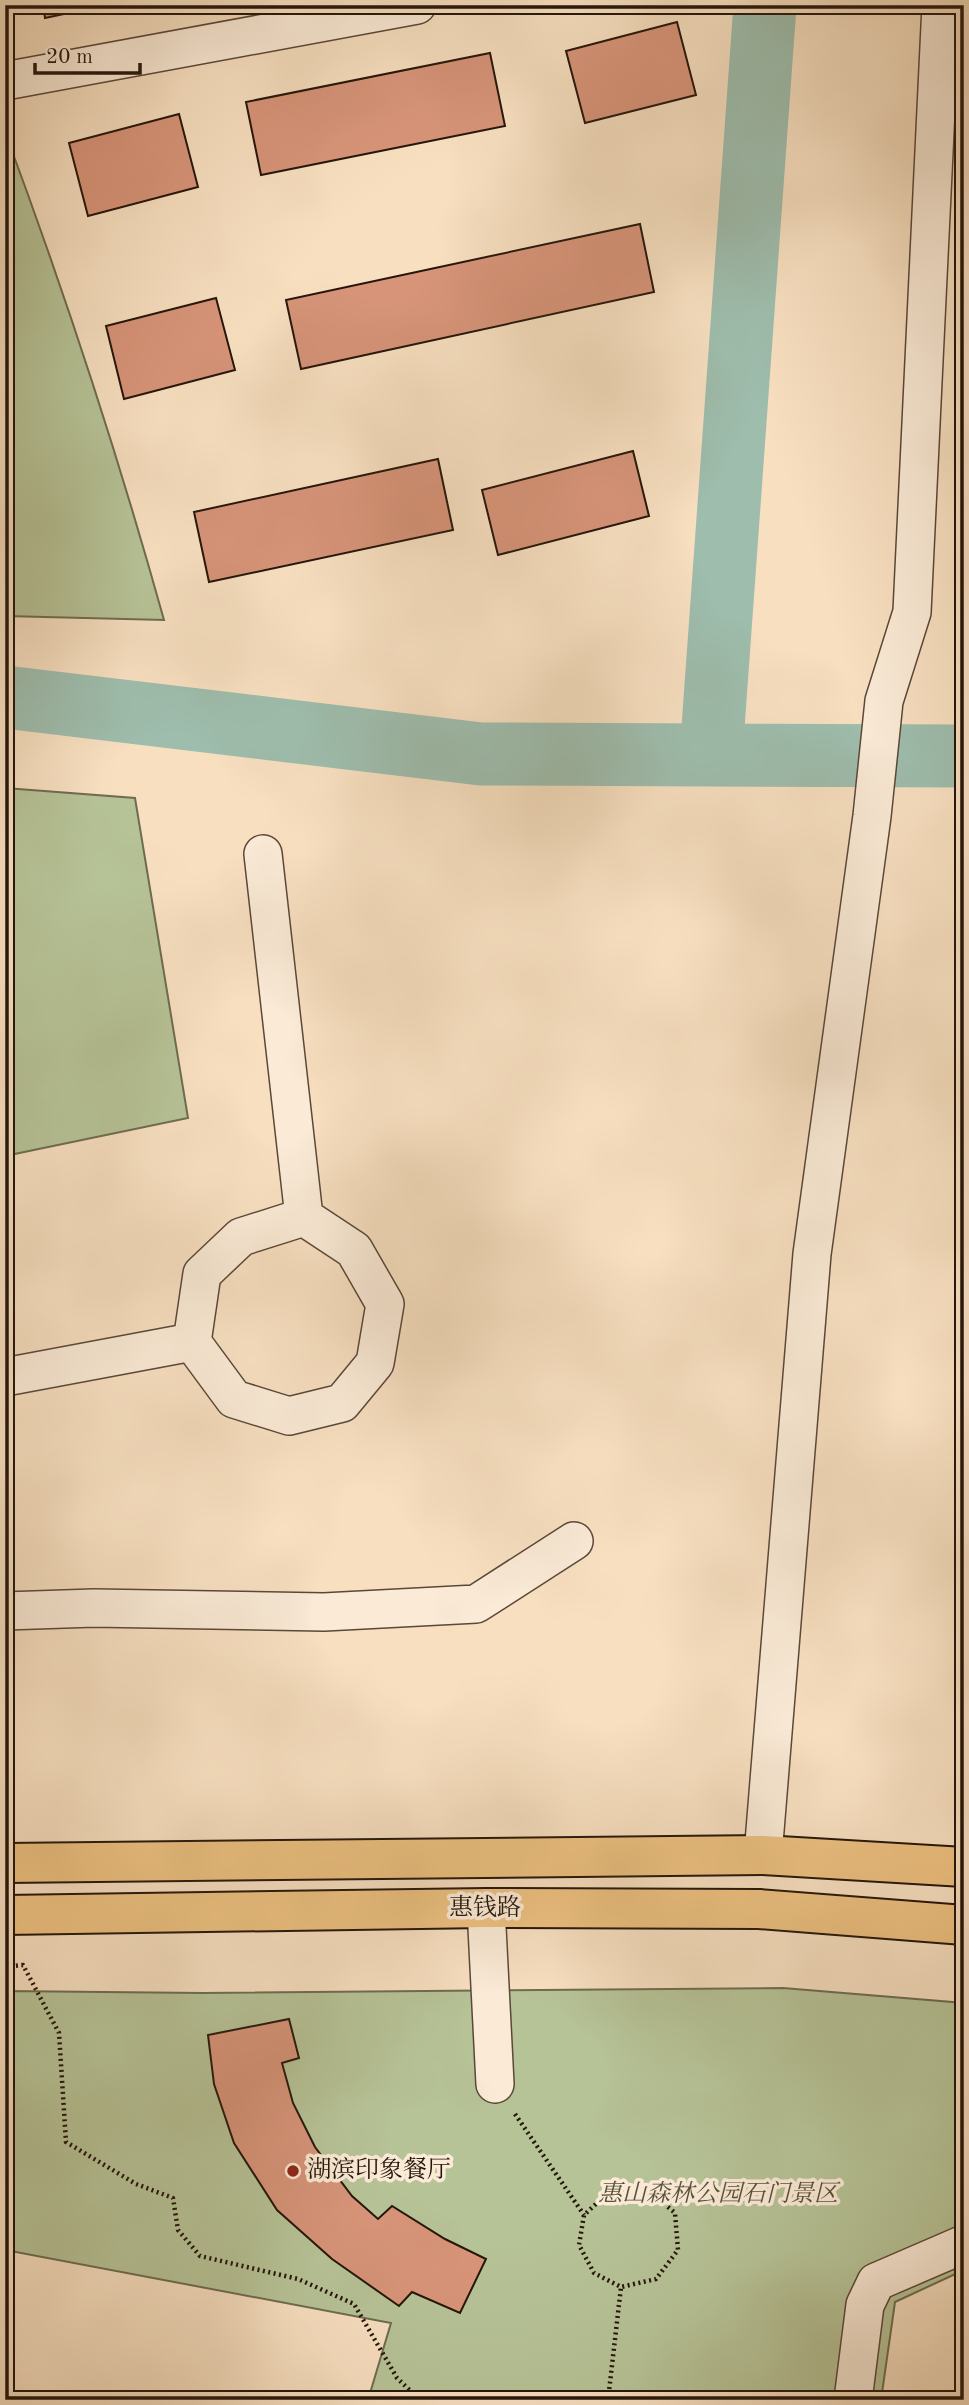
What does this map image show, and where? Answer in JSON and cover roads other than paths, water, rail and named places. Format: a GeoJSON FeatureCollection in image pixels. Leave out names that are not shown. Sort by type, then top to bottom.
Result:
{"type":"FeatureCollection","features":[{"type":"Feature","properties":{"kind":"main road"},"geometry":{"type":"LineString","coordinates":[[5,1863],[763,1855],[964,1867]]}},
{"type":"Feature","properties":{"kind":"main road","name":"惠钱路"},"geometry":{"type":"LineString","coordinates":[[5,1915],[486,1908],[759,1909],[964,1924]]}},
{"type":"Feature","properties":{"kind":"street"},"geometry":{"type":"LineString","coordinates":[[5,81],[417,5]]}},
{"type":"Feature","properties":{"kind":"street"},"geometry":{"type":"LineString","coordinates":[[763,1855],[812,1254],[872,816],[884,701],[912,612],[941,5]]}},
{"type":"Feature","properties":{"kind":"street"},"geometry":{"type":"LineString","coordinates":[[263,854],[304,1217]]}},
{"type":"Feature","properties":{"kind":"street"},"geometry":{"type":"LineString","coordinates":[[304,1217],[354,1250],[386,1304],[375,1363],[342,1403],[289,1416],[234,1399],[192,1342],[202,1274],[241,1237],[304,1217]]}},
{"type":"Feature","properties":{"kind":"street"},"geometry":{"type":"LineString","coordinates":[[5,1377],[192,1342]]}},
{"type":"Feature","properties":{"kind":"street"},"geometry":{"type":"LineString","coordinates":[[5,1611],[94,1608],[324,1612],[476,1604],[573,1541]]}},
{"type":"Feature","properties":{"kind":"street"},"geometry":{"type":"LineString","coordinates":[[486,1908],[495,2084]]}},
{"type":"Feature","properties":{"kind":"street"},"geometry":{"type":"LineString","coordinates":[[853,2400],[865,2305],[876,2282],[964,2244]]}},
{"type":"Feature","properties":{"kind":"waterway"},"geometry":{"type":"LineString","coordinates":[[711,755],[765,5]]}},
{"type":"Feature","properties":{"kind":"waterway"},"geometry":{"type":"LineString","coordinates":[[5,697],[481,754],[964,756]]}},
{"type":"Feature","properties":{"kind":"place","name":"湖滨印象餐厅"},"geometry":{"type":"Point","coordinates":[293,2171]}},
{"type":"Feature","properties":{"kind":"park label","name":"惠山森林公园石门景区"},"geometry":{"type":"Point","coordinates":[718,2195]}}]}
